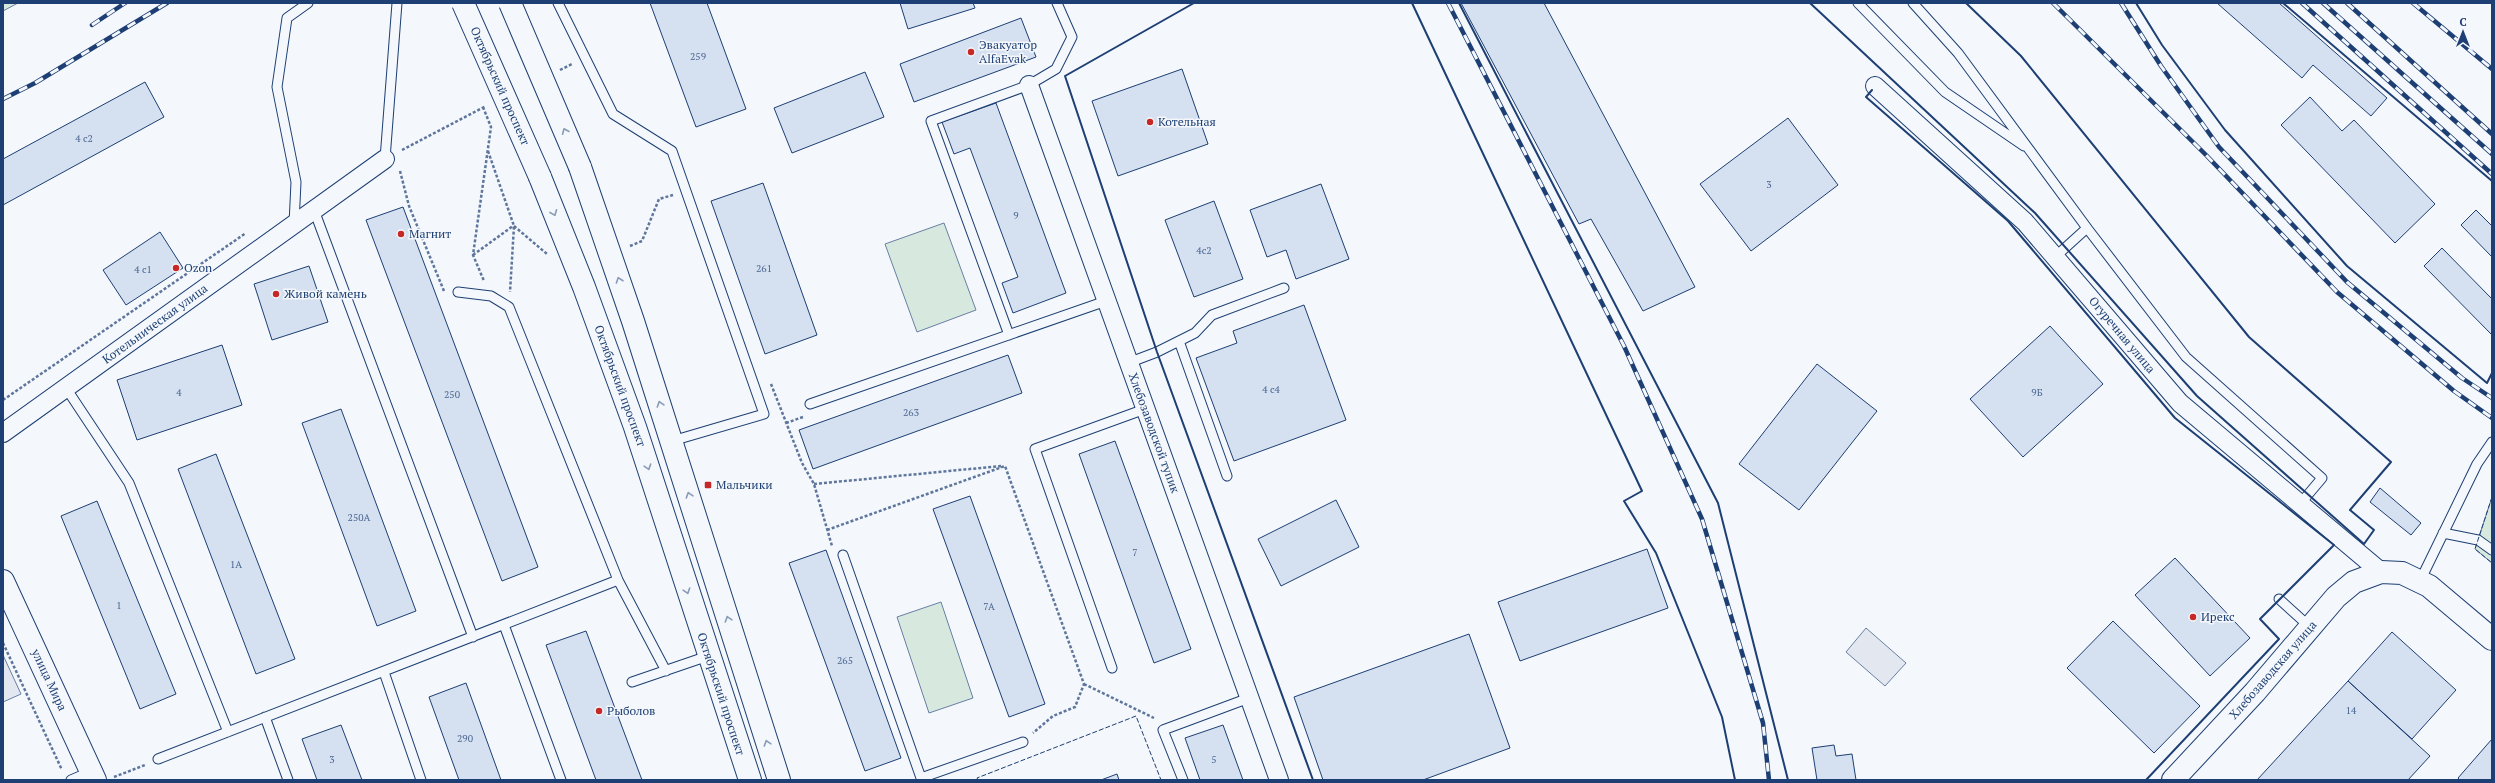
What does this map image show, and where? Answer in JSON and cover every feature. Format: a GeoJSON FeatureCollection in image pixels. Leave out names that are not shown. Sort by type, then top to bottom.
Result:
{"type":"FeatureCollection","features":[{"type":"Feature","properties":{"kind":"main road","name":"Октябрьский проспект"},"geometry":{"type":"LineString","coordinates":[[463,3],[540,177],[584,287],[635,427],[708,656],[750,780]]}},
{"type":"Feature","properties":{"kind":"main road"},"geometry":{"type":"LineString","coordinates":[[510,3],[580,167],[672,441],[779,780]]}},
{"type":"Feature","properties":{"kind":"main road"},"geometry":{"type":"LineString","coordinates":[[2381,572],[2402,573],[2429,586],[2492,639]]}},
{"type":"Feature","properties":{"kind":"main road","name":"Хлебозаводская улица"},"geometry":{"type":"LineString","coordinates":[[2173,780],[2255,692],[2336,597],[2354,582],[2381,572]]}},
{"type":"Feature","properties":{"kind":"main road","name":"улица Мира"},"geometry":{"type":"LineString","coordinates":[[3,581],[98,777]]}},
{"type":"Feature","properties":{"kind":"street","name":"Хлебозаводской тупик"},"geometry":{"type":"LineString","coordinates":[[1029,86],[1279,780]]}},
{"type":"Feature","properties":{"kind":"street","name":"Огуречная улица"},"geometry":{"type":"LineString","coordinates":[[1875,86],[2025,222],[2180,403],[2381,572]]}},
{"type":"Feature","properties":{"kind":"street","name":"Котельническая улица"},"geometry":{"type":"LineString","coordinates":[[3,433],[390,156]]}},
{"type":"Feature","properties":{"kind":"lane"},"geometry":{"type":"LineString","coordinates":[[294,224],[296,182],[277,88],[287,18],[308,3]]}},
{"type":"Feature","properties":{"kind":"lane"},"geometry":{"type":"LineString","coordinates":[[390,156],[396,3]]}},
{"type":"Feature","properties":{"kind":"lane"},"geometry":{"type":"LineString","coordinates":[[558,3],[613,114],[672,150],[764,414],[672,441]]}},
{"type":"Feature","properties":{"kind":"lane"},"geometry":{"type":"LineString","coordinates":[[1009,335],[931,121],[1029,86],[1056,69],[1072,37],[1057,3]]}},
{"type":"Feature","properties":{"kind":"lane"},"geometry":{"type":"LineString","coordinates":[[1858,3],[1945,92],[2030,150]]}},
{"type":"Feature","properties":{"kind":"lane"},"geometry":{"type":"LineString","coordinates":[[1913,3],[1958,53],[2087,228],[2186,357],[2322,478],[2300,504]]}},
{"type":"Feature","properties":{"kind":"lane"},"geometry":{"type":"LineString","coordinates":[[314,210],[473,637]]}},
{"type":"Feature","properties":{"kind":"lane"},"geometry":{"type":"LineString","coordinates":[[2055,257],[2087,228]]}},
{"type":"Feature","properties":{"kind":"lane"},"geometry":{"type":"LineString","coordinates":[[1128,363],[1195,333],[1212,315],[1284,288]]}},
{"type":"Feature","properties":{"kind":"lane"},"geometry":{"type":"LineString","coordinates":[[458,292],[491,296],[509,307],[618,580],[666,671]]}},
{"type":"Feature","properties":{"kind":"lane"},"geometry":{"type":"LineString","coordinates":[[810,404],[1106,301]]}},
{"type":"Feature","properties":{"kind":"lane"},"geometry":{"type":"LineString","coordinates":[[1179,341],[1227,476]]}},
{"type":"Feature","properties":{"kind":"lane"},"geometry":{"type":"LineString","coordinates":[[66,388],[129,484],[228,732]]}},
{"type":"Feature","properties":{"kind":"lane"},"geometry":{"type":"LineString","coordinates":[[1112,668],[1035,449],[1145,409]]}},
{"type":"Feature","properties":{"kind":"lane"},"geometry":{"type":"LineString","coordinates":[[2420,581],[2477,464],[2492,442]]}},
{"type":"Feature","properties":{"kind":"lane"},"geometry":{"type":"LineString","coordinates":[[2443,533],[2478,540],[2492,550]]}},
{"type":"Feature","properties":{"kind":"lane"},"geometry":{"type":"LineString","coordinates":[[843,555],[921,779],[1023,742]]}},
{"type":"Feature","properties":{"kind":"lane"},"geometry":{"type":"LineString","coordinates":[[158,759],[618,580]]}},
{"type":"Feature","properties":{"kind":"lane"},"geometry":{"type":"LineString","coordinates":[[2279,600],[2310,627]]}},
{"type":"Feature","properties":{"kind":"lane"},"geometry":{"type":"LineString","coordinates":[[504,625],[561,780]]}},
{"type":"Feature","properties":{"kind":"lane"},"geometry":{"type":"LineString","coordinates":[[632,682],[708,656]]}},
{"type":"Feature","properties":{"kind":"lane"},"geometry":{"type":"LineString","coordinates":[[384,672],[422,780]]}},
{"type":"Feature","properties":{"kind":"lane"},"geometry":{"type":"LineString","coordinates":[[1183,780],[1163,730],[1249,698]]}},
{"type":"Feature","properties":{"kind":"lane"},"geometry":{"type":"LineString","coordinates":[[265,718],[288,780]]}},
{"type":"Feature","properties":{"kind":"lane"},"geometry":{"type":"LineString","coordinates":[[71,780],[98,777]]}},
{"type":"Feature","properties":{"kind":"path"},"geometry":{"type":"LineString","coordinates":[[458,292],[443,291],[390,156],[483,107],[491,127],[473,255],[491,296]]}},
{"type":"Feature","properties":{"kind":"path"},"geometry":{"type":"LineString","coordinates":[[488,151],[514,226],[509,307]]}},
{"type":"Feature","properties":{"kind":"path"},"geometry":{"type":"LineString","coordinates":[[627,247],[642,241],[659,199]]}},
{"type":"Feature","properties":{"kind":"path"},"geometry":{"type":"LineString","coordinates":[[473,255],[514,226]]}},
{"type":"Feature","properties":{"kind":"path"},"geometry":{"type":"LineString","coordinates":[[514,226],[552,258]]}},
{"type":"Feature","properties":{"kind":"path"},"geometry":{"type":"LineString","coordinates":[[3,400],[250,230]]}},
{"type":"Feature","properties":{"kind":"path"},"geometry":{"type":"LineString","coordinates":[[769,379],[802,463],[814,484],[833,549]]}},
{"type":"Feature","properties":{"kind":"path"},"geometry":{"type":"LineString","coordinates":[[814,484],[1005,466]]}},
{"type":"Feature","properties":{"kind":"path"},"geometry":{"type":"LineString","coordinates":[[827,530],[1005,466]]}},
{"type":"Feature","properties":{"kind":"path"},"geometry":{"type":"LineString","coordinates":[[1005,466],[1084,684],[1075,707],[1053,716],[1023,742]]}},
{"type":"Feature","properties":{"kind":"path"},"geometry":{"type":"LineString","coordinates":[[3,643],[63,773]]}},
{"type":"Feature","properties":{"kind":"path"},"geometry":{"type":"LineString","coordinates":[[1084,684],[1171,727]]}},
{"type":"Feature","properties":{"kind":"path"},"geometry":{"type":"LineString","coordinates":[[98,777],[158,759]]}},
{"type":"Feature","properties":{"kind":"shaded area"},"geometry":{"type":"Polygon","coordinates":[[[3,3],[18,3],[3,11],[3,3]]]}},
{"type":"Feature","properties":{"kind":"shaded area"},"geometry":{"type":"Polygon","coordinates":[[[944,223],[976,310],[917,332],[885,244],[944,223]]]}},
{"type":"Feature","properties":{"kind":"shaded area"},"geometry":{"type":"Polygon","coordinates":[[[2492,497],[2492,563],[2475,549],[2492,497]]]}},
{"type":"Feature","properties":{"kind":"shaded area"},"geometry":{"type":"Polygon","coordinates":[[[941,602],[973,698],[929,713],[897,617],[941,602]]]}},
{"type":"Feature","properties":{"kind":"shaded area"},"geometry":{"type":"Polygon","coordinates":[[[1866,628],[1906,663],[1885,686],[1846,652],[1866,628]]]}},
{"type":"Feature","properties":{"kind":"shaded area"},"geometry":{"type":"Polygon","coordinates":[[[3,655],[21,694],[3,702],[3,655]]]}},
{"type":"Feature","properties":{"kind":"building"},"geometry":{"type":"Polygon","coordinates":[[[650,3],[707,3],[746,109],[696,127],[650,3]]]}},
{"type":"Feature","properties":{"kind":"building"},"geometry":{"type":"Polygon","coordinates":[[[900,3],[973,3],[975,8],[908,29],[900,3]]]}},
{"type":"Feature","properties":{"kind":"building"},"geometry":{"type":"Polygon","coordinates":[[[1461,3],[1544,3],[1695,287],[1643,311],[1591,219],[1579,224],[1461,3]]]}},
{"type":"Feature","properties":{"kind":"building"},"geometry":{"type":"Polygon","coordinates":[[[2217,3],[2279,3],[2387,98],[2371,116],[2313,65],[2302,78],[2217,3]]]}},
{"type":"Feature","properties":{"kind":"building"},"geometry":{"type":"Polygon","coordinates":[[[1021,18],[1036,57],[914,102],[900,64],[1021,18]]]}},
{"type":"Feature","properties":{"kind":"building","name":"Котельная"},"geometry":{"type":"Polygon","coordinates":[[[1182,69],[1208,144],[1118,176],[1092,101],[1182,69]]]}},
{"type":"Feature","properties":{"kind":"building"},"geometry":{"type":"Polygon","coordinates":[[[865,72],[884,117],[792,153],[774,108],[865,72]]]}},
{"type":"Feature","properties":{"kind":"building"},"geometry":{"type":"Polygon","coordinates":[[[145,82],[164,117],[3,205],[3,159],[145,82]]]}},
{"type":"Feature","properties":{"kind":"building"},"geometry":{"type":"Polygon","coordinates":[[[2310,97],[2342,131],[2354,120],[2435,204],[2395,243],[2281,125],[2310,97]]]}},
{"type":"Feature","properties":{"kind":"building"},"geometry":{"type":"Polygon","coordinates":[[[996,103],[1066,293],[1013,313],[1002,283],[1018,277],[970,148],[954,154],[942,122],[996,103]]]}},
{"type":"Feature","properties":{"kind":"building"},"geometry":{"type":"Polygon","coordinates":[[[1788,118],[1838,185],[1751,251],[1700,184],[1788,118]]]}},
{"type":"Feature","properties":{"kind":"building"},"geometry":{"type":"Polygon","coordinates":[[[763,183],[817,335],[765,354],[711,201],[763,183]]]}},
{"type":"Feature","properties":{"kind":"building"},"geometry":{"type":"Polygon","coordinates":[[[1321,184],[1349,259],[1296,279],[1286,250],[1267,257],[1250,210],[1321,184]]]}},
{"type":"Feature","properties":{"kind":"building"},"geometry":{"type":"Polygon","coordinates":[[[1214,201],[1243,279],[1194,297],[1165,220],[1214,201]]]}},
{"type":"Feature","properties":{"kind":"building"},"geometry":{"type":"Polygon","coordinates":[[[403,207],[538,567],[502,581],[366,220],[403,207]]]}},
{"type":"Feature","properties":{"kind":"building"},"geometry":{"type":"Polygon","coordinates":[[[2476,210],[2492,226],[2492,257],[2461,225],[2476,210]]]}},
{"type":"Feature","properties":{"kind":"building"},"geometry":{"type":"Polygon","coordinates":[[[160,232],[183,268],[126,305],[103,270],[160,232]]]}},
{"type":"Feature","properties":{"kind":"building"},"geometry":{"type":"Polygon","coordinates":[[[2442,248],[2492,299],[2492,335],[2424,266],[2442,248]]]}},
{"type":"Feature","properties":{"kind":"building"},"geometry":{"type":"Polygon","coordinates":[[[309,266],[328,322],[272,340],[254,284],[309,266]]]}},
{"type":"Feature","properties":{"kind":"building"},"geometry":{"type":"Polygon","coordinates":[[[1304,305],[1346,420],[1234,461],[1196,358],[1237,343],[1233,331],[1304,305]]]}},
{"type":"Feature","properties":{"kind":"building"},"geometry":{"type":"Polygon","coordinates":[[[2050,326],[2103,384],[2023,457],[1970,399],[2050,326]]]}},
{"type":"Feature","properties":{"kind":"building"},"geometry":{"type":"Polygon","coordinates":[[[222,345],[242,405],[137,440],[117,380],[222,345]]]}},
{"type":"Feature","properties":{"kind":"building"},"geometry":{"type":"Polygon","coordinates":[[[1008,355],[1022,393],[813,469],[799,430],[1008,355]]]}},
{"type":"Feature","properties":{"kind":"building"},"geometry":{"type":"Polygon","coordinates":[[[1817,364],[1877,411],[1799,510],[1739,464],[1817,364]]]}},
{"type":"Feature","properties":{"kind":"building"},"geometry":{"type":"Polygon","coordinates":[[[341,409],[416,611],[377,626],[302,423],[341,409]]]}},
{"type":"Feature","properties":{"kind":"building"},"geometry":{"type":"Polygon","coordinates":[[[1115,441],[1191,649],[1154,663],[1079,454],[1115,441]]]}},
{"type":"Feature","properties":{"kind":"building"},"geometry":{"type":"Polygon","coordinates":[[[216,454],[295,659],[256,674],[178,469],[216,454]]]}},
{"type":"Feature","properties":{"kind":"building"},"geometry":{"type":"Polygon","coordinates":[[[2380,488],[2421,523],[2411,535],[2370,502],[2380,488]]]}},
{"type":"Feature","properties":{"kind":"building"},"geometry":{"type":"Polygon","coordinates":[[[970,496],[1045,704],[1009,717],[933,509],[970,496]]]}},
{"type":"Feature","properties":{"kind":"building"},"geometry":{"type":"Polygon","coordinates":[[[1336,500],[1359,547],[1281,586],[1258,539],[1336,500]]]}},
{"type":"Feature","properties":{"kind":"building"},"geometry":{"type":"Polygon","coordinates":[[[97,501],[176,694],[140,709],[61,516],[97,501]]]}},
{"type":"Feature","properties":{"kind":"building"},"geometry":{"type":"Polygon","coordinates":[[[1647,549],[1668,608],[1520,661],[1498,602],[1647,549]]]}},
{"type":"Feature","properties":{"kind":"building"},"geometry":{"type":"Polygon","coordinates":[[[826,550],[901,758],[865,771],[789,563],[826,550]]]}},
{"type":"Feature","properties":{"kind":"building","name":"Ирекс"},"geometry":{"type":"Polygon","coordinates":[[[2175,558],[2250,638],[2210,676],[2135,595],[2175,558]]]}},
{"type":"Feature","properties":{"kind":"building"},"geometry":{"type":"Polygon","coordinates":[[[2113,621],[2200,706],[2154,753],[2067,668],[2113,621]]]}},
{"type":"Feature","properties":{"kind":"building"},"geometry":{"type":"Polygon","coordinates":[[[586,631],[642,780],[596,780],[546,645],[586,631]]]}},
{"type":"Feature","properties":{"kind":"building"},"geometry":{"type":"Polygon","coordinates":[[[2392,632],[2456,690],[2412,739],[2348,681],[2392,632]]]}},
{"type":"Feature","properties":{"kind":"building"},"geometry":{"type":"Polygon","coordinates":[[[1469,634],[1510,748],[1423,780],[1323,780],[1294,697],[1469,634]]]}},
{"type":"Feature","properties":{"kind":"building"},"geometry":{"type":"Polygon","coordinates":[[[2348,681],[2430,756],[2408,780],[2257,780],[2348,681]]]}},
{"type":"Feature","properties":{"kind":"building"},"geometry":{"type":"Polygon","coordinates":[[[466,683],[501,780],[459,780],[429,697],[466,683]]]}},
{"type":"Feature","properties":{"kind":"building"},"geometry":{"type":"Polygon","coordinates":[[[341,725],[362,780],[317,780],[302,739],[341,725]]]}},
{"type":"Feature","properties":{"kind":"building"},"geometry":{"type":"Polygon","coordinates":[[[1223,725],[1243,780],[1200,780],[1185,738],[1223,725]]]}},
{"type":"Feature","properties":{"kind":"building"},"geometry":{"type":"Polygon","coordinates":[[[2492,739],[2492,780],[2460,780],[2458,778],[2492,739]]]}},
{"type":"Feature","properties":{"kind":"building"},"geometry":{"type":"Polygon","coordinates":[[[1834,745],[1836,756],[1852,754],[1856,780],[1817,780],[1812,748],[1834,745]]]}},
{"type":"Feature","properties":{"kind":"building"},"geometry":{"type":"Polygon","coordinates":[[[1117,774],[1119,780],[1101,780],[1117,774]]]}},
{"type":"Feature","properties":{"kind":"railway"},"geometry":{"type":"LineString","coordinates":[[92,25],[125,3]]}},
{"type":"Feature","properties":{"kind":"railway"},"geometry":{"type":"LineString","coordinates":[[3,99],[35,83],[167,3]]}},
{"type":"Feature","properties":{"kind":"railway"},"geometry":{"type":"LineString","coordinates":[[1448,3],[1624,346],[1702,519],[1763,723],[1769,780]]}},
{"type":"Feature","properties":{"kind":"railway"},"geometry":{"type":"LineString","coordinates":[[2053,3],[2206,155],[2337,292],[2454,391],[2492,418]]}},
{"type":"Feature","properties":{"kind":"railway"},"geometry":{"type":"LineString","coordinates":[[2121,3],[2161,66],[2219,147],[2347,282],[2462,378],[2492,398]]}},
{"type":"Feature","properties":{"kind":"railway"},"geometry":{"type":"LineString","coordinates":[[2302,3],[2492,174]]}},
{"type":"Feature","properties":{"kind":"railway"},"geometry":{"type":"LineString","coordinates":[[2323,3],[2492,154]]}},
{"type":"Feature","properties":{"kind":"railway"},"geometry":{"type":"LineString","coordinates":[[2347,3],[2492,134]]}},
{"type":"Feature","properties":{"kind":"railway"},"geometry":{"type":"LineString","coordinates":[[2413,3],[2492,69]]}},
{"type":"Feature","properties":{"kind":"fence"},"geometry":{"type":"LineString","coordinates":[[2492,497],[2475,549],[2492,563]]}},
{"type":"Feature","properties":{"kind":"fence"},"geometry":{"type":"LineString","coordinates":[[978,780],[977,778],[1136,716],[1161,780]]}},
{"type":"Feature","properties":{"kind":"wall"},"geometry":{"type":"LineString","coordinates":[[1194,3],[1065,76],[1157,352],[1313,780]]}},
{"type":"Feature","properties":{"kind":"wall"},"geometry":{"type":"LineString","coordinates":[[1412,3],[1642,491],[1624,501],[1656,553],[1722,717],[1735,780]]}},
{"type":"Feature","properties":{"kind":"wall"},"geometry":{"type":"LineString","coordinates":[[1459,3],[1718,503],[1788,780]]}},
{"type":"Feature","properties":{"kind":"wall"},"geometry":{"type":"LineString","coordinates":[[1810,3],[2035,213],[2197,396],[2364,544],[2374,530],[2350,510],[2391,462],[2249,337],[2021,56],[1966,3]]}},
{"type":"Feature","properties":{"kind":"wall"},"geometry":{"type":"LineString","coordinates":[[2136,3],[2162,45],[2225,130],[2347,266],[2487,383],[2492,373]]}},
{"type":"Feature","properties":{"kind":"wall"},"geometry":{"type":"LineString","coordinates":[[2283,3],[2492,181]]}},
{"type":"Feature","properties":{"kind":"wall"},"geometry":{"type":"LineString","coordinates":[[1872,90],[1866,97],[2008,221],[2175,418],[2334,545],[2260,619],[2279,639],[2146,780]]}},
{"type":"Feature","properties":{"kind":"place","name":"Эвакуатор AlfaEvak"},"geometry":{"type":"Point","coordinates":[971,52]}},
{"type":"Feature","properties":{"kind":"place","name":"Котельная"},"geometry":{"type":"Point","coordinates":[1150,122]}},
{"type":"Feature","properties":{"kind":"place","name":"Магнит"},"geometry":{"type":"Point","coordinates":[401,234]}},
{"type":"Feature","properties":{"kind":"place","name":"Ozon"},"geometry":{"type":"Point","coordinates":[176,268]}},
{"type":"Feature","properties":{"kind":"place","name":"Живой камень"},"geometry":{"type":"Point","coordinates":[276,294]}},
{"type":"Feature","properties":{"kind":"place","name":"Мальчики"},"geometry":{"type":"Point","coordinates":[708,485]}},
{"type":"Feature","properties":{"kind":"place","name":"Ирекс"},"geometry":{"type":"Point","coordinates":[2193,617]}},
{"type":"Feature","properties":{"kind":"place","name":"Рыболов"},"geometry":{"type":"Point","coordinates":[599,711]}}]}
